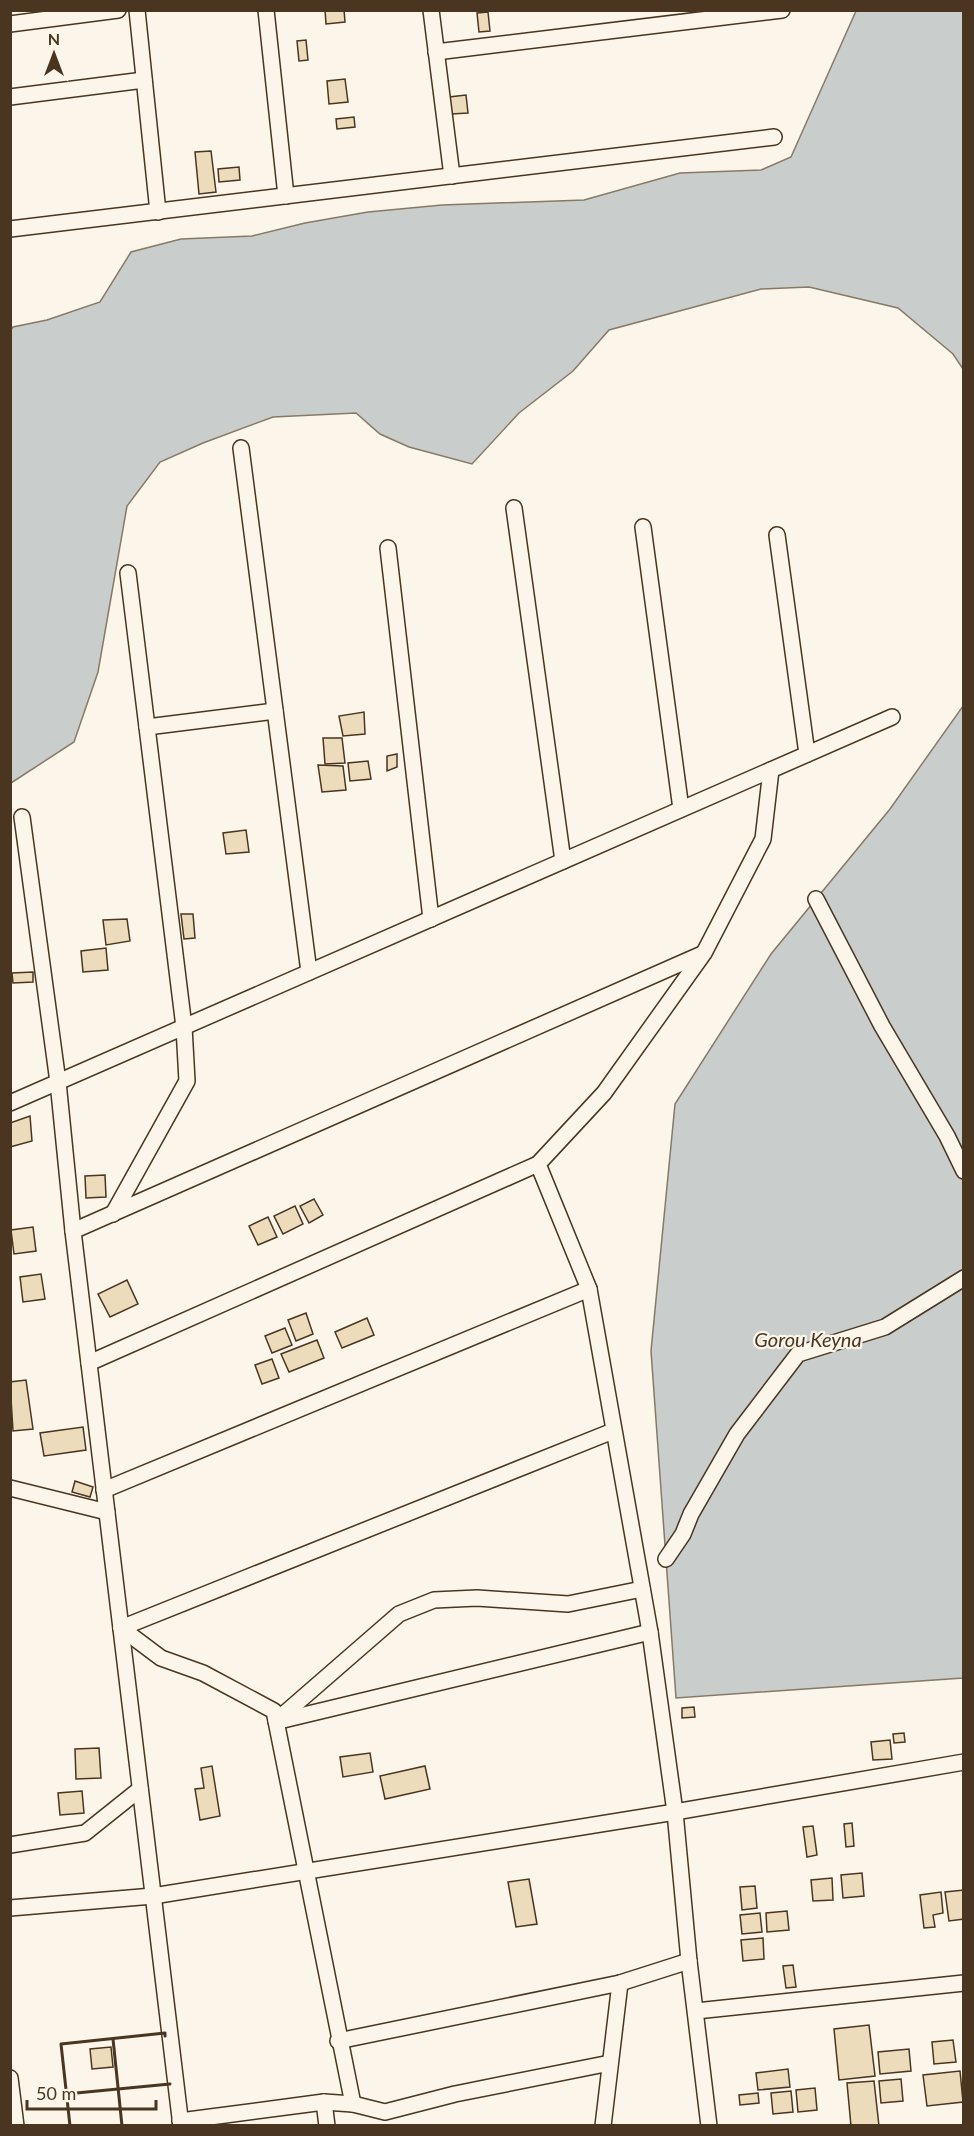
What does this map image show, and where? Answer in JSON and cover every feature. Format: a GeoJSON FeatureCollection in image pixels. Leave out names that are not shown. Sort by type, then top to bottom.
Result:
{"type":"FeatureCollection","features":[{"type":"Feature","properties":{"kind":"street"},"geometry":{"type":"LineString","coordinates":[[10,24],[118,10]]}},
{"type":"Feature","properties":{"kind":"street"},"geometry":{"type":"LineString","coordinates":[[137,10],[158,212]]}},
{"type":"Feature","properties":{"kind":"street"},"geometry":{"type":"LineString","coordinates":[[266,10],[286,196]]}},
{"type":"Feature","properties":{"kind":"street"},"geometry":{"type":"LineString","coordinates":[[431,10],[452,176]]}},
{"type":"Feature","properties":{"kind":"street"},"geometry":{"type":"LineString","coordinates":[[436,52],[782,10]]}},
{"type":"Feature","properties":{"kind":"street"},"geometry":{"type":"LineString","coordinates":[[10,97],[144,80]]}},
{"type":"Feature","properties":{"kind":"street"},"geometry":{"type":"LineString","coordinates":[[10,229],[774,137]]}},
{"type":"Feature","properties":{"kind":"street"},"geometry":{"type":"LineString","coordinates":[[241,448],[309,972]]}},
{"type":"Feature","properties":{"kind":"street"},"geometry":{"type":"LineString","coordinates":[[514,508],[563,861]]}},
{"type":"Feature","properties":{"kind":"street"},"geometry":{"type":"LineString","coordinates":[[643,527],[681,809]]}},
{"type":"Feature","properties":{"kind":"street"},"geometry":{"type":"LineString","coordinates":[[777,535],[807,754]]}},
{"type":"Feature","properties":{"kind":"street"},"geometry":{"type":"LineString","coordinates":[[388,548],[431,919]]}},
{"type":"Feature","properties":{"kind":"street"},"geometry":{"type":"LineString","coordinates":[[113,1214],[187,1081],[184,1027],[128,573]]}},
{"type":"Feature","properties":{"kind":"street"},"geometry":{"type":"LineString","coordinates":[[147,727],[275,711]]}},
{"type":"Feature","properties":{"kind":"street"},"geometry":{"type":"LineString","coordinates":[[10,1103],[892,717]]}},
{"type":"Feature","properties":{"kind":"street"},"geometry":{"type":"LineString","coordinates":[[89,1363],[538,1164],[604,1093],[704,953],[763,839],[771,770]]}},
{"type":"Feature","properties":{"kind":"street"},"geometry":{"type":"LineString","coordinates":[[22,817],[58,1082],[73,1231],[181,2123],[324,2102],[353,2104],[385,2112],[455,2094],[610,2063]]}},
{"type":"Feature","properties":{"kind":"street"},"geometry":{"type":"LineString","coordinates":[[816,899],[882,1026],[947,1136],[963,1171]]}},
{"type":"Feature","properties":{"kind":"street"},"geometry":{"type":"LineString","coordinates":[[73,1231],[704,953]]}},
{"type":"Feature","properties":{"kind":"street"},"geometry":{"type":"LineString","coordinates":[[538,1164],[589,1289],[650,1632],[675,1812],[689,1961],[709,2126]]}},
{"type":"Feature","properties":{"kind":"street"},"geometry":{"type":"LineString","coordinates":[[666,1560],[683,1534],[691,1514],[737,1434],[798,1354],[885,1327],[963,1278]]}},
{"type":"Feature","properties":{"kind":"street"},"geometry":{"type":"LineString","coordinates":[[105,1490],[589,1289]]}},
{"type":"Feature","properties":{"kind":"street"},"geometry":{"type":"LineString","coordinates":[[121,1628],[613,1431]]}},
{"type":"Feature","properties":{"kind":"street"},"geometry":{"type":"LineString","coordinates":[[10,1488],[107,1512]]}},
{"type":"Feature","properties":{"kind":"street"},"geometry":{"type":"LineString","coordinates":[[276,1721],[399,1614],[434,1600],[477,1598],[568,1604],[642,1589]]}},
{"type":"Feature","properties":{"kind":"street"},"geometry":{"type":"LineString","coordinates":[[121,1628],[161,1658],[203,1673],[274,1711],[338,2041],[353,2104]]}},
{"type":"Feature","properties":{"kind":"street"},"geometry":{"type":"LineString","coordinates":[[276,1721],[650,1632]]}},
{"type":"Feature","properties":{"kind":"street"},"geometry":{"type":"LineString","coordinates":[[10,1908],[153,1896],[675,1812],[963,1762]]}},
{"type":"Feature","properties":{"kind":"street"},"geometry":{"type":"LineString","coordinates":[[10,1845],[85,1833],[140,1790]]}},
{"type":"Feature","properties":{"kind":"street"},"geometry":{"type":"LineString","coordinates":[[338,2041],[620,1983],[689,1961]]}},
{"type":"Feature","properties":{"kind":"street"},"geometry":{"type":"LineString","coordinates":[[603,2126],[620,1983]]}},
{"type":"Feature","properties":{"kind":"street"},"geometry":{"type":"LineString","coordinates":[[696,2011],[963,1983]]}},
{"type":"Feature","properties":{"kind":"street"},"geometry":{"type":"LineString","coordinates":[[10,2078],[16,2126]]}},
{"type":"Feature","properties":{"kind":"street"},"geometry":{"type":"LineString","coordinates":[[324,2102],[327,2126]]}},
{"type":"Feature","properties":{"kind":"street"},"geometry":{"type":"LineString","coordinates":[[385,2112],[395,2126]]}},
{"type":"Feature","properties":{"kind":"water"},"geometry":{"type":"Polygon","coordinates":[[[856,11],[963,11],[963,369],[953,354],[898,308],[809,287],[761,289],[609,330],[573,371],[519,413],[472,464],[409,447],[380,434],[356,413],[273,417],[203,443],[160,462],[127,506],[98,672],[74,742],[11,783],[10,331],[13,327],[47,320],[100,302],[131,252],[181,239],[252,236],[305,223],[368,212],[442,205],[584,200],[680,173],[761,170],[791,157],[856,11]]]}},
{"type":"Feature","properties":{"kind":"water","name":"Gorou Keyna"},"geometry":{"type":"Polygon","coordinates":[[[963,706],[963,1678],[676,1698],[651,1351],[675,1104],[771,954],[890,809],[963,706]]]}},
{"type":"Feature","properties":{"kind":"building"},"geometry":{"type":"Polygon","coordinates":[[[325,10],[344,10],[345,22],[326,24],[325,10]]]}},
{"type":"Feature","properties":{"kind":"building"},"geometry":{"type":"Polygon","coordinates":[[[488,12],[490,31],[479,32],[477,13],[488,12]]]}},
{"type":"Feature","properties":{"kind":"building"},"geometry":{"type":"Polygon","coordinates":[[[306,40],[308,60],[299,61],[297,41],[306,40]]]}},
{"type":"Feature","properties":{"kind":"building"},"geometry":{"type":"Polygon","coordinates":[[[345,79],[348,102],[329,104],[327,81],[345,79]]]}},
{"type":"Feature","properties":{"kind":"building"},"geometry":{"type":"Polygon","coordinates":[[[466,95],[468,113],[451,114],[449,97],[466,95]]]}},
{"type":"Feature","properties":{"kind":"building"},"geometry":{"type":"Polygon","coordinates":[[[354,117],[355,127],[337,129],[336,119],[354,117]]]}},
{"type":"Feature","properties":{"kind":"building"},"geometry":{"type":"Polygon","coordinates":[[[211,151],[216,192],[199,194],[195,152],[211,151]]]}},
{"type":"Feature","properties":{"kind":"building"},"geometry":{"type":"Polygon","coordinates":[[[239,167],[240,180],[219,182],[218,169],[239,167]]]}},
{"type":"Feature","properties":{"kind":"building"},"geometry":{"type":"Polygon","coordinates":[[[364,712],[365,734],[343,736],[339,716],[364,712]]]}},
{"type":"Feature","properties":{"kind":"building"},"geometry":{"type":"Polygon","coordinates":[[[323,738],[342,738],[345,763],[325,764],[323,738]]]}},
{"type":"Feature","properties":{"kind":"building"},"geometry":{"type":"Polygon","coordinates":[[[397,754],[397,767],[387,771],[387,756],[397,754]]]}},
{"type":"Feature","properties":{"kind":"building"},"geometry":{"type":"Polygon","coordinates":[[[368,761],[371,779],[350,781],[348,763],[368,761]]]}},
{"type":"Feature","properties":{"kind":"building"},"geometry":{"type":"Polygon","coordinates":[[[318,765],[343,766],[346,790],[322,792],[318,765]]]}},
{"type":"Feature","properties":{"kind":"building"},"geometry":{"type":"Polygon","coordinates":[[[246,830],[249,852],[226,854],[223,833],[246,830]]]}},
{"type":"Feature","properties":{"kind":"building"},"geometry":{"type":"Polygon","coordinates":[[[181,914],[193,914],[195,938],[184,939],[181,914]]]}},
{"type":"Feature","properties":{"kind":"building"},"geometry":{"type":"Polygon","coordinates":[[[127,919],[130,941],[106,945],[103,920],[127,919]]]}},
{"type":"Feature","properties":{"kind":"building"},"geometry":{"type":"Polygon","coordinates":[[[106,948],[108,970],[83,972],[81,951],[106,948]]]}},
{"type":"Feature","properties":{"kind":"building"},"geometry":{"type":"Polygon","coordinates":[[[33,972],[33,982],[13,983],[12,973],[33,972]]]}},
{"type":"Feature","properties":{"kind":"building"},"geometry":{"type":"Polygon","coordinates":[[[30,1116],[32,1141],[10,1147],[10,1123],[30,1116]]]}},
{"type":"Feature","properties":{"kind":"building"},"geometry":{"type":"Polygon","coordinates":[[[105,1175],[106,1197],[86,1198],[85,1176],[105,1175]]]}},
{"type":"Feature","properties":{"kind":"building"},"geometry":{"type":"Polygon","coordinates":[[[314,1199],[323,1215],[309,1223],[300,1206],[314,1199]]]}},
{"type":"Feature","properties":{"kind":"building"},"geometry":{"type":"Polygon","coordinates":[[[295,1206],[303,1224],[283,1234],[274,1216],[295,1206]]]}},
{"type":"Feature","properties":{"kind":"building"},"geometry":{"type":"Polygon","coordinates":[[[268,1217],[277,1237],[258,1245],[249,1226],[268,1217]]]}},
{"type":"Feature","properties":{"kind":"building"},"geometry":{"type":"Polygon","coordinates":[[[33,1227],[36,1251],[14,1254],[11,1230],[33,1227]]]}},
{"type":"Feature","properties":{"kind":"building"},"geometry":{"type":"Polygon","coordinates":[[[41,1274],[45,1299],[23,1302],[20,1277],[41,1274]]]}},
{"type":"Feature","properties":{"kind":"building"},"geometry":{"type":"Polygon","coordinates":[[[127,1280],[138,1304],[110,1317],[98,1294],[127,1280]]]}},
{"type":"Feature","properties":{"kind":"building"},"geometry":{"type":"Polygon","coordinates":[[[306,1313],[313,1334],[296,1341],[288,1320],[306,1313]]]}},
{"type":"Feature","properties":{"kind":"building"},"geometry":{"type":"Polygon","coordinates":[[[367,1318],[374,1335],[342,1348],[335,1332],[367,1318]]]}},
{"type":"Feature","properties":{"kind":"building"},"geometry":{"type":"Polygon","coordinates":[[[285,1328],[292,1345],[272,1353],[265,1336],[285,1328]]]}},
{"type":"Feature","properties":{"kind":"building"},"geometry":{"type":"Polygon","coordinates":[[[317,1340],[324,1358],[289,1372],[281,1354],[317,1340]]]}},
{"type":"Feature","properties":{"kind":"building"},"geometry":{"type":"Polygon","coordinates":[[[272,1359],[279,1378],[262,1384],[255,1365],[272,1359]]]}},
{"type":"Feature","properties":{"kind":"building"},"geometry":{"type":"Polygon","coordinates":[[[26,1380],[33,1429],[13,1431],[10,1382],[26,1380]]]}},
{"type":"Feature","properties":{"kind":"building"},"geometry":{"type":"Polygon","coordinates":[[[83,1427],[86,1450],[44,1456],[40,1433],[83,1427]]]}},
{"type":"Feature","properties":{"kind":"building"},"geometry":{"type":"Polygon","coordinates":[[[75,1481],[93,1487],[90,1497],[72,1492],[75,1481]]]}},
{"type":"Feature","properties":{"kind":"building"},"geometry":{"type":"Polygon","coordinates":[[[694,1707],[695,1717],[682,1718],[682,1708],[694,1707]]]}},
{"type":"Feature","properties":{"kind":"building"},"geometry":{"type":"Polygon","coordinates":[[[904,1733],[905,1742],[894,1743],[893,1734],[904,1733]]]}},
{"type":"Feature","properties":{"kind":"building"},"geometry":{"type":"Polygon","coordinates":[[[890,1740],[892,1759],[873,1760],[871,1742],[890,1740]]]}},
{"type":"Feature","properties":{"kind":"building"},"geometry":{"type":"Polygon","coordinates":[[[99,1748],[101,1778],[76,1779],[75,1749],[99,1748]]]}},
{"type":"Feature","properties":{"kind":"building"},"geometry":{"type":"Polygon","coordinates":[[[370,1753],[373,1772],[343,1777],[340,1757],[370,1753]]]}},
{"type":"Feature","properties":{"kind":"building"},"geometry":{"type":"Polygon","coordinates":[[[212,1766],[220,1816],[200,1820],[195,1789],[204,1788],[201,1768],[212,1766]]]}},
{"type":"Feature","properties":{"kind":"building"},"geometry":{"type":"Polygon","coordinates":[[[425,1766],[430,1789],[385,1799],[380,1776],[425,1766]]]}},
{"type":"Feature","properties":{"kind":"building"},"geometry":{"type":"Polygon","coordinates":[[[82,1791],[84,1813],[60,1815],[58,1793],[82,1791]]]}},
{"type":"Feature","properties":{"kind":"building"},"geometry":{"type":"Polygon","coordinates":[[[852,1823],[854,1846],[846,1847],[844,1824],[852,1823]]]}},
{"type":"Feature","properties":{"kind":"building"},"geometry":{"type":"Polygon","coordinates":[[[813,1826],[817,1855],[807,1857],[803,1827],[813,1826]]]}},
{"type":"Feature","properties":{"kind":"building"},"geometry":{"type":"Polygon","coordinates":[[[862,1873],[864,1896],[843,1898],[841,1875],[862,1873]]]}},
{"type":"Feature","properties":{"kind":"building"},"geometry":{"type":"Polygon","coordinates":[[[832,1878],[833,1900],[813,1901],[811,1880],[832,1878]]]}},
{"type":"Feature","properties":{"kind":"building"},"geometry":{"type":"Polygon","coordinates":[[[529,1879],[537,1924],[516,1927],[508,1882],[529,1879]]]}},
{"type":"Feature","properties":{"kind":"building"},"geometry":{"type":"Polygon","coordinates":[[[755,1886],[757,1908],[742,1910],[740,1887],[755,1886]]]}},
{"type":"Feature","properties":{"kind":"building"},"geometry":{"type":"Polygon","coordinates":[[[964,1890],[964,1919],[949,1921],[945,1892],[964,1890]]]}},
{"type":"Feature","properties":{"kind":"building"},"geometry":{"type":"Polygon","coordinates":[[[941,1892],[943,1913],[933,1915],[935,1927],[924,1928],[920,1895],[941,1892]]]}},
{"type":"Feature","properties":{"kind":"building"},"geometry":{"type":"Polygon","coordinates":[[[787,1911],[789,1930],[767,1932],[766,1913],[787,1911]]]}},
{"type":"Feature","properties":{"kind":"building"},"geometry":{"type":"Polygon","coordinates":[[[760,1913],[762,1932],[742,1934],[740,1915],[760,1913]]]}},
{"type":"Feature","properties":{"kind":"building"},"geometry":{"type":"Polygon","coordinates":[[[763,1938],[764,1959],[743,1961],[741,1940],[763,1938]]]}},
{"type":"Feature","properties":{"kind":"building"},"geometry":{"type":"Polygon","coordinates":[[[793,1965],[796,1987],[786,1988],[783,1966],[793,1965]]]}},
{"type":"Feature","properties":{"kind":"building"},"geometry":{"type":"Polygon","coordinates":[[[869,2025],[875,2076],[839,2080],[834,2029],[869,2025]]]}},
{"type":"Feature","properties":{"kind":"building"},"geometry":{"type":"Polygon","coordinates":[[[953,2040],[956,2062],[934,2064],[932,2042],[953,2040]]]}},
{"type":"Feature","properties":{"kind":"building"},"geometry":{"type":"Polygon","coordinates":[[[111,2047],[113,2067],[92,2069],[90,2049],[111,2047]]]}},
{"type":"Feature","properties":{"kind":"building"},"geometry":{"type":"Polygon","coordinates":[[[909,2049],[911,2071],[880,2074],[878,2052],[909,2049]]]}},
{"type":"Feature","properties":{"kind":"building"},"geometry":{"type":"Polygon","coordinates":[[[788,2069],[790,2087],[758,2090],[756,2073],[788,2069]]]}},
{"type":"Feature","properties":{"kind":"building"},"geometry":{"type":"Polygon","coordinates":[[[960,2071],[963,2102],[927,2106],[923,2075],[960,2071]]]}},
{"type":"Feature","properties":{"kind":"building"},"geometry":{"type":"Polygon","coordinates":[[[901,2079],[903,2101],[881,2103],[879,2081],[901,2079]]]}},
{"type":"Feature","properties":{"kind":"building"},"geometry":{"type":"Polygon","coordinates":[[[874,2081],[879,2126],[851,2126],[847,2083],[874,2081]]]}},
{"type":"Feature","properties":{"kind":"building"},"geometry":{"type":"Polygon","coordinates":[[[815,2088],[817,2110],[798,2112],[796,2090],[815,2088]]]}},
{"type":"Feature","properties":{"kind":"building"},"geometry":{"type":"Polygon","coordinates":[[[791,2091],[793,2112],[773,2114],[771,2093],[791,2091]]]}},
{"type":"Feature","properties":{"kind":"building"},"geometry":{"type":"Polygon","coordinates":[[[758,2093],[759,2103],[740,2105],[739,2095],[758,2093]]]}},
{"type":"Feature","properties":{"kind":"wall"},"geometry":{"type":"LineString","coordinates":[[70,2126],[61,2044],[165,2033],[165,2036]]}},
{"type":"Feature","properties":{"kind":"wall"},"geometry":{"type":"LineString","coordinates":[[113,2039],[122,2126]]}},
{"type":"Feature","properties":{"kind":"wall"},"geometry":{"type":"LineString","coordinates":[[66,2094],[170,2084]]}}]}
